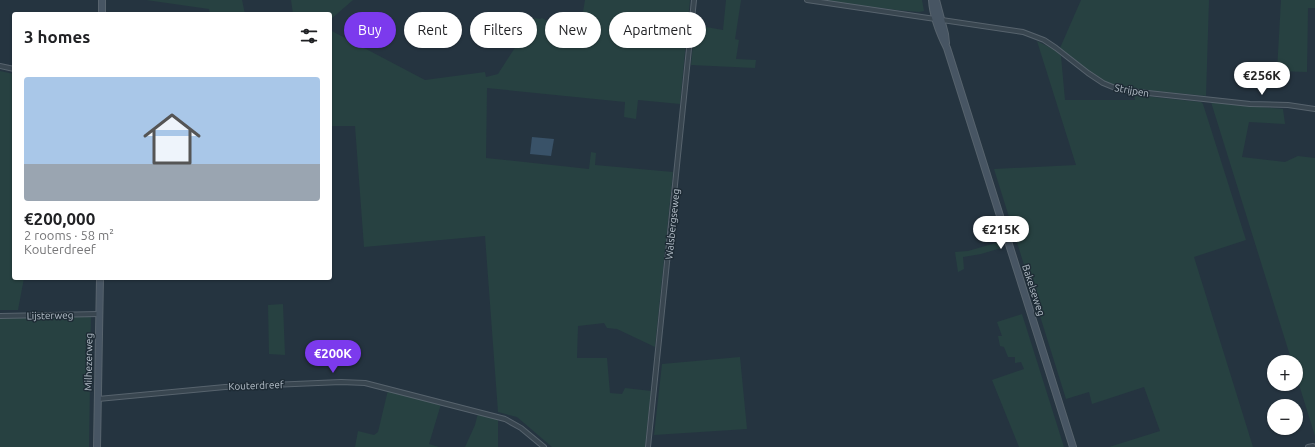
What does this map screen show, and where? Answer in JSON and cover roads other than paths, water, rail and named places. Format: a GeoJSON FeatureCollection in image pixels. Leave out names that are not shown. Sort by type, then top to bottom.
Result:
{"type":"FeatureCollection","features":[{"type":"Feature","properties":{"kind":"main road"},"geometry":{"type":"LineString","coordinates":[[102,0],[102,12]]}},
{"type":"Feature","properties":{"kind":"main road","name":"Bakelseweg"},"geometry":{"type":"LineString","coordinates":[[932,0],[945,34],[947,48],[1073,447]]}},
{"type":"Feature","properties":{"kind":"main road","name":"Bakelseweg"},"geometry":{"type":"LineString","coordinates":[[936,0],[938,19]]}},
{"type":"Feature","properties":{"kind":"main road","name":"Milhezerweg"},"geometry":{"type":"LineString","coordinates":[[97,447],[100,280]]}},
{"type":"Feature","properties":{"kind":"street","name":"Walsbergseweg"},"geometry":{"type":"LineString","coordinates":[[648,447],[694,0]]}},
{"type":"Feature","properties":{"kind":"street","name":"Strijpen"},"geometry":{"type":"LineString","coordinates":[[807,0],[1023,32],[1044,40],[1103,83],[1120,90],[1250,104],[1288,105],[1315,109]]}},
{"type":"Feature","properties":{"kind":"street"},"geometry":{"type":"LineString","coordinates":[[0,66],[12,69]]}},
{"type":"Feature","properties":{"kind":"street","name":"Lijsterweg"},"geometry":{"type":"LineString","coordinates":[[0,316],[99,314]]}},
{"type":"Feature","properties":{"kind":"street","name":"Kouterdreef"},"geometry":{"type":"LineString","coordinates":[[98,399],[225,387],[341,382],[365,383],[505,419],[521,428],[544,447]]}},
{"type":"Feature","properties":{"kind":"water"},"geometry":{"type":"Polygon","coordinates":[[[532,137],[554,139],[551,156],[530,154],[532,137]]]}}]}
